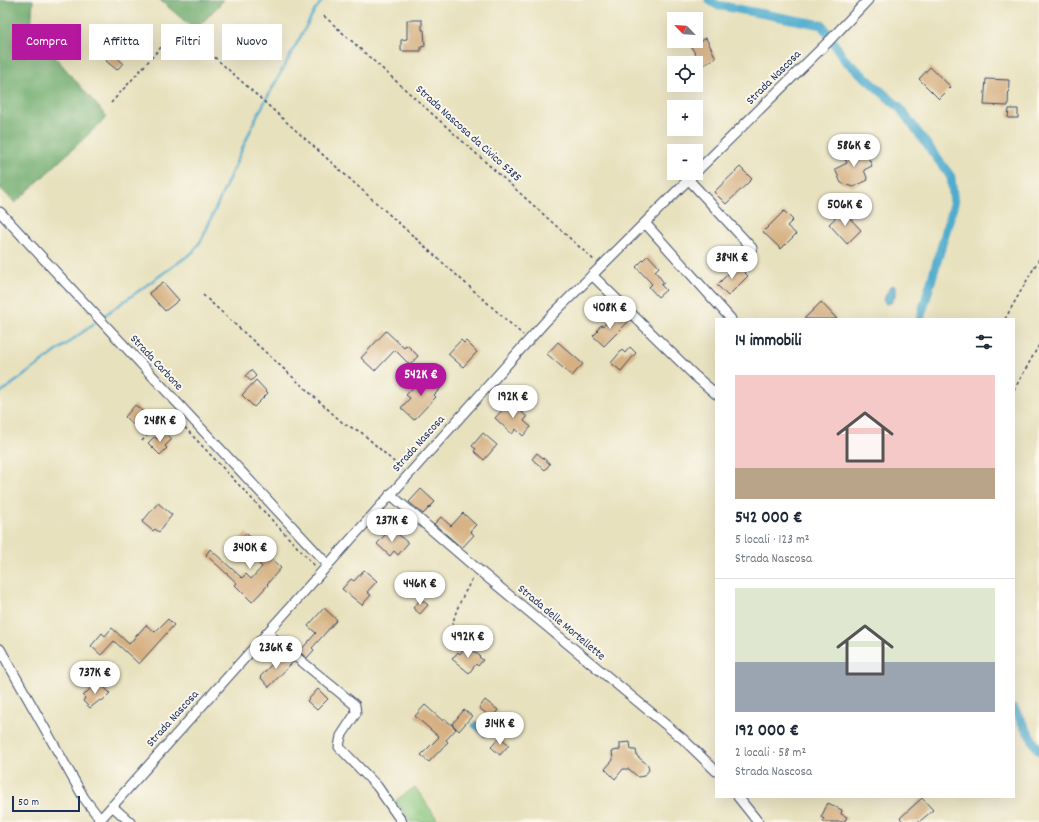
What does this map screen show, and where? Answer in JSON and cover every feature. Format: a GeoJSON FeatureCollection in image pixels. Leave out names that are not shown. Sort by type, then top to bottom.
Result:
{"type":"FeatureCollection","features":[{"type":"Feature","properties":{"kind":"street","name":"Strada Nascosa"},"geometry":{"type":"LineString","coordinates":[[703,165],[836,34],[868,0]]}},
{"type":"Feature","properties":{"kind":"street","name":"Strada Nascosa"},"geometry":{"type":"LineString","coordinates":[[99,820],[528,340],[688,180]]}},
{"type":"Feature","properties":{"kind":"street"},"geometry":{"type":"LineString","coordinates":[[697,180],[752,248]]}},
{"type":"Feature","properties":{"kind":"street","name":"Strada Carbone"},"geometry":{"type":"LineString","coordinates":[[0,212],[328,565]]}},
{"type":"Feature","properties":{"kind":"street"},"geometry":{"type":"LineString","coordinates":[[645,223],[731,318]]}},
{"type":"Feature","properties":{"kind":"street"},"geometry":{"type":"LineString","coordinates":[[592,275],[694,375],[715,393]]}},
{"type":"Feature","properties":{"kind":"street","name":"Strada delle Mortellette"},"geometry":{"type":"LineString","coordinates":[[390,494],[475,568],[683,739],[715,770]]}},
{"type":"Feature","properties":{"kind":"street"},"geometry":{"type":"LineString","coordinates":[[267,633],[355,705],[356,713],[341,736],[339,747],[377,786],[402,822]]}},
{"type":"Feature","properties":{"kind":"street"},"geometry":{"type":"LineString","coordinates":[[0,650],[84,798],[99,820]]}},
{"type":"Feature","properties":{"kind":"street"},"geometry":{"type":"LineString","coordinates":[[739,798],[758,822]]}},
{"type":"Feature","properties":{"kind":"street"},"geometry":{"type":"LineString","coordinates":[[112,806],[130,822]]}},
{"type":"Feature","properties":{"kind":"path","name":"Strada Nascosa da Civico 5385"},"geometry":{"type":"LineString","coordinates":[[324,16],[601,266]]}},
{"type":"Feature","properties":{"kind":"path"},"geometry":{"type":"LineString","coordinates":[[111,104],[180,26],[528,340]]}},
{"type":"Feature","properties":{"kind":"path"},"geometry":{"type":"LineString","coordinates":[[1006,318],[1039,260]]}},
{"type":"Feature","properties":{"kind":"path"},"geometry":{"type":"LineString","coordinates":[[203,295],[344,424],[361,432],[408,474]]}},
{"type":"Feature","properties":{"kind":"path"},"geometry":{"type":"LineString","coordinates":[[1015,388],[1039,346]]}},
{"type":"Feature","properties":{"kind":"path"},"geometry":{"type":"LineString","coordinates":[[142,440],[166,414],[175,417],[321,572]]}},
{"type":"Feature","properties":{"kind":"path"},"geometry":{"type":"LineString","coordinates":[[452,638],[453,621],[456,610],[474,576],[475,568]]}},
{"type":"Feature","properties":{"kind":"green space"},"geometry":{"type":"Polygon","coordinates":[[[0,0],[33,0],[31,24],[12,24],[12,60],[58,60],[107,117],[15,203],[0,188],[0,0]]]}},
{"type":"Feature","properties":{"kind":"green space"},"geometry":{"type":"Polygon","coordinates":[[[160,0],[224,0],[201,24],[188,24],[160,0]]]}},
{"type":"Feature","properties":{"kind":"green space"},"geometry":{"type":"Polygon","coordinates":[[[415,787],[439,822],[410,822],[395,801],[415,787]]]}},
{"type":"Feature","properties":{"kind":"water"},"geometry":{"type":"Polygon","coordinates":[[[891,285],[895,286],[895,296],[891,303],[886,304],[883,301],[891,285]]]}},
{"type":"Feature","properties":{"kind":"water"},"geometry":{"type":"Polygon","coordinates":[[[476,721],[489,732],[485,737],[472,726],[476,721]]]}},
{"type":"Feature","properties":{"kind":"building"},"geometry":{"type":"Polygon","coordinates":[[[407,20],[422,20],[425,46],[421,47],[421,51],[401,51],[401,40],[407,39],[407,20]]]}},
{"type":"Feature","properties":{"kind":"building"},"geometry":{"type":"Polygon","coordinates":[[[706,38],[716,58],[703,65],[703,56],[696,56],[692,48],[703,48],[703,40],[706,38]]]}},
{"type":"Feature","properties":{"kind":"building"},"geometry":{"type":"Polygon","coordinates":[[[120,60],[123,63],[117,70],[106,61],[120,60]]]}},
{"type":"Feature","properties":{"kind":"building"},"geometry":{"type":"Polygon","coordinates":[[[930,67],[951,87],[939,99],[919,79],[930,67]]]}},
{"type":"Feature","properties":{"kind":"building"},"geometry":{"type":"Polygon","coordinates":[[[986,79],[1009,80],[1008,106],[984,105],[986,79]]]}},
{"type":"Feature","properties":{"kind":"building"},"geometry":{"type":"Polygon","coordinates":[[[1009,109],[1018,109],[1018,118],[1008,118],[1009,109]]]}},
{"type":"Feature","properties":{"kind":"building"},"geometry":{"type":"Polygon","coordinates":[[[863,146],[872,166],[864,170],[868,180],[853,187],[841,183],[835,169],[847,163],[843,155],[863,146]]]}},
{"type":"Feature","properties":{"kind":"building"},"geometry":{"type":"Polygon","coordinates":[[[740,167],[752,179],[726,204],[714,192],[740,167]]]}},
{"type":"Feature","properties":{"kind":"building"},"geometry":{"type":"Polygon","coordinates":[[[784,211],[793,220],[787,226],[796,234],[781,249],[763,232],[784,211]]]}},
{"type":"Feature","properties":{"kind":"building"},"geometry":{"type":"Polygon","coordinates":[[[843,211],[861,230],[847,244],[829,224],[843,211]]]}},
{"type":"Feature","properties":{"kind":"building"},"geometry":{"type":"Polygon","coordinates":[[[648,255],[659,267],[655,271],[664,283],[661,285],[666,290],[658,297],[649,287],[652,284],[636,267],[648,255]]]}},
{"type":"Feature","properties":{"kind":"building"},"geometry":{"type":"Polygon","coordinates":[[[737,265],[748,276],[728,296],[717,285],[737,265]]]}},
{"type":"Feature","properties":{"kind":"building"},"geometry":{"type":"Polygon","coordinates":[[[163,282],[179,300],[165,311],[149,293],[163,282]]]}},
{"type":"Feature","properties":{"kind":"building"},"geometry":{"type":"Polygon","coordinates":[[[821,302],[836,318],[805,318],[821,302]]]}},
{"type":"Feature","properties":{"kind":"building"},"geometry":{"type":"Polygon","coordinates":[[[623,314],[630,320],[604,346],[593,336],[601,325],[603,326],[613,317],[617,321],[623,314]]]}},
{"type":"Feature","properties":{"kind":"building"},"geometry":{"type":"Polygon","coordinates":[[[386,331],[404,348],[407,345],[418,356],[410,365],[395,350],[375,371],[361,358],[386,331]]]}},
{"type":"Feature","properties":{"kind":"building"},"geometry":{"type":"Polygon","coordinates":[[[461,340],[464,343],[466,341],[477,352],[463,367],[448,354],[461,340]]]}},
{"type":"Feature","properties":{"kind":"building"},"geometry":{"type":"Polygon","coordinates":[[[558,342],[583,364],[572,376],[547,354],[558,342]]]}},
{"type":"Feature","properties":{"kind":"building"},"geometry":{"type":"Polygon","coordinates":[[[630,347],[636,353],[621,371],[611,363],[622,350],[625,353],[630,347]]]}},
{"type":"Feature","properties":{"kind":"building"},"geometry":{"type":"Polygon","coordinates":[[[251,370],[256,376],[251,381],[245,376],[251,370]]]}},
{"type":"Feature","properties":{"kind":"building"},"geometry":{"type":"Polygon","coordinates":[[[426,374],[441,388],[434,395],[436,397],[414,420],[401,408],[410,398],[406,395],[426,374]]]}},
{"type":"Feature","properties":{"kind":"building"},"geometry":{"type":"Polygon","coordinates":[[[256,380],[268,393],[254,407],[242,395],[256,380]]]}},
{"type":"Feature","properties":{"kind":"building"},"geometry":{"type":"Polygon","coordinates":[[[510,401],[527,417],[524,421],[531,427],[523,436],[516,429],[512,434],[495,418],[510,401]]]}},
{"type":"Feature","properties":{"kind":"building"},"geometry":{"type":"Polygon","coordinates":[[[135,405],[147,415],[142,420],[149,426],[142,433],[125,417],[135,405]]]}},
{"type":"Feature","properties":{"kind":"building"},"geometry":{"type":"Polygon","coordinates":[[[164,431],[172,439],[165,446],[167,448],[160,455],[148,443],[154,437],[157,439],[164,431]]]}},
{"type":"Feature","properties":{"kind":"building"},"geometry":{"type":"Polygon","coordinates":[[[483,433],[497,445],[484,460],[474,451],[476,449],[472,446],[483,433]]]}},
{"type":"Feature","properties":{"kind":"building"},"geometry":{"type":"Polygon","coordinates":[[[537,453],[550,464],[545,470],[532,459],[537,453]]]}},
{"type":"Feature","properties":{"kind":"building"},"geometry":{"type":"Polygon","coordinates":[[[421,489],[435,502],[423,514],[409,502],[421,489]]]}},
{"type":"Feature","properties":{"kind":"building"},"geometry":{"type":"Polygon","coordinates":[[[158,503],[172,515],[159,532],[155,529],[153,531],[142,522],[158,503]]]}},
{"type":"Feature","properties":{"kind":"building"},"geometry":{"type":"Polygon","coordinates":[[[463,513],[476,525],[470,531],[474,535],[462,548],[434,524],[441,517],[451,526],[463,513]]]}},
{"type":"Feature","properties":{"kind":"building"},"geometry":{"type":"Polygon","coordinates":[[[391,528],[408,543],[398,555],[394,551],[390,556],[377,544],[391,528]]]}},
{"type":"Feature","properties":{"kind":"building"},"geometry":{"type":"Polygon","coordinates":[[[246,533],[255,542],[254,543],[281,568],[252,602],[235,585],[237,583],[206,555],[210,549],[242,578],[246,574],[251,579],[262,567],[252,557],[254,555],[239,541],[246,533]]]}},
{"type":"Feature","properties":{"kind":"building"},"geometry":{"type":"Polygon","coordinates":[[[364,570],[377,581],[367,592],[371,595],[362,605],[342,589],[351,579],[354,581],[364,570]]]}},
{"type":"Feature","properties":{"kind":"building"},"geometry":{"type":"Polygon","coordinates":[[[421,599],[428,605],[420,614],[413,608],[421,599]]]}},
{"type":"Feature","properties":{"kind":"building"},"geometry":{"type":"Polygon","coordinates":[[[324,608],[337,620],[312,648],[314,650],[307,658],[299,652],[316,633],[308,626],[324,608]]]}},
{"type":"Feature","properties":{"kind":"building"},"geometry":{"type":"Polygon","coordinates":[[[168,619],[174,625],[139,664],[114,641],[101,655],[91,646],[102,633],[105,636],[112,628],[129,644],[146,625],[155,632],[168,619]]]}},
{"type":"Feature","properties":{"kind":"building"},"geometry":{"type":"Polygon","coordinates":[[[466,646],[483,660],[478,666],[476,664],[469,673],[452,659],[458,652],[460,654],[466,646]]]}},
{"type":"Feature","properties":{"kind":"building"},"geometry":{"type":"Polygon","coordinates":[[[282,653],[293,662],[269,687],[260,677],[282,653]]]}},
{"type":"Feature","properties":{"kind":"building"},"geometry":{"type":"Polygon","coordinates":[[[96,683],[102,687],[103,686],[110,693],[102,701],[100,700],[90,708],[83,701],[85,698],[83,696],[96,683]]]}},
{"type":"Feature","properties":{"kind":"building"},"geometry":{"type":"Polygon","coordinates":[[[318,689],[328,699],[317,710],[307,701],[318,689]]]}},
{"type":"Feature","properties":{"kind":"building"},"geometry":{"type":"Polygon","coordinates":[[[485,700],[498,710],[492,718],[479,708],[485,700]]]}},
{"type":"Feature","properties":{"kind":"building"},"geometry":{"type":"Polygon","coordinates":[[[425,705],[443,721],[445,719],[456,729],[446,740],[448,742],[429,762],[421,755],[439,737],[415,716],[425,705]]]}},
{"type":"Feature","properties":{"kind":"building"},"geometry":{"type":"Polygon","coordinates":[[[464,710],[472,716],[459,731],[452,724],[464,710]]]}},
{"type":"Feature","properties":{"kind":"building"},"geometry":{"type":"Polygon","coordinates":[[[500,737],[509,745],[500,755],[491,747],[500,737]]]}},
{"type":"Feature","properties":{"kind":"building"},"geometry":{"type":"Polygon","coordinates":[[[630,742],[631,750],[636,750],[637,756],[648,765],[649,770],[644,776],[638,777],[629,769],[623,769],[615,779],[605,769],[613,760],[612,751],[620,750],[620,743],[630,742]]]}},
{"type":"Feature","properties":{"kind":"building"},"geometry":{"type":"Polygon","coordinates":[[[922,798],[933,810],[919,822],[904,822],[900,818],[922,798]]]}},
{"type":"Feature","properties":{"kind":"building"},"geometry":{"type":"Polygon","coordinates":[[[828,803],[842,810],[841,814],[847,817],[844,822],[823,822],[824,819],[821,817],[828,803]]]}},
{"type":"Feature","properties":{"kind":"waterway"},"geometry":{"type":"LineString","coordinates":[[105,315],[193,252],[202,239],[256,118],[315,10],[323,0]]}},
{"type":"Feature","properties":{"kind":"waterway"},"geometry":{"type":"LineString","coordinates":[[709,0],[717,5],[822,25],[844,59],[899,107],[951,177],[954,204],[920,318]]}},
{"type":"Feature","properties":{"kind":"waterway"},"geometry":{"type":"LineString","coordinates":[[0,393],[95,323]]}},
{"type":"Feature","properties":{"kind":"waterway"},"geometry":{"type":"LineString","coordinates":[[1015,711],[1039,751]]}}]}
